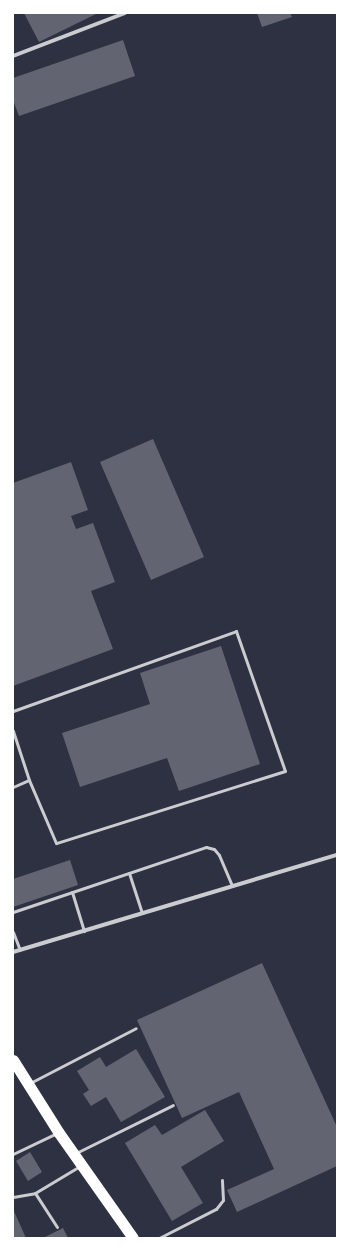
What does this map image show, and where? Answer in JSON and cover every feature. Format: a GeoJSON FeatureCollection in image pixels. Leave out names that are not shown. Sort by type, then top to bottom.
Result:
{"type":"FeatureCollection","features":[{"type":"Feature","properties":{"kind":"highway"},"geometry":{"type":"LineString","coordinates":[[13,1060],[59,1133],[133,1238]]}},
{"type":"Feature","properties":{"kind":"street"},"geometry":{"type":"LineString","coordinates":[[13,56],[125,13]]}},
{"type":"Feature","properties":{"kind":"street"},"geometry":{"type":"LineString","coordinates":[[13,952],[337,854]]}},
{"type":"Feature","properties":{"kind":"lane"},"geometry":{"type":"LineString","coordinates":[[13,711],[236,631],[285,771],[56,843],[29,780],[13,731]]}},
{"type":"Feature","properties":{"kind":"lane"},"geometry":{"type":"LineString","coordinates":[[13,787],[29,780]]}},
{"type":"Feature","properties":{"kind":"lane"},"geometry":{"type":"LineString","coordinates":[[13,912],[206,847],[214,849],[219,855],[232,885]]}},
{"type":"Feature","properties":{"kind":"lane"},"geometry":{"type":"LineString","coordinates":[[129,873],[142,913]]}},
{"type":"Feature","properties":{"kind":"lane"},"geometry":{"type":"LineString","coordinates":[[72,892],[84,931]]}},
{"type":"Feature","properties":{"kind":"lane"},"geometry":{"type":"LineString","coordinates":[[13,932],[20,950]]}},
{"type":"Feature","properties":{"kind":"lane"},"geometry":{"type":"LineString","coordinates":[[28,1084],[136,1028]]}},
{"type":"Feature","properties":{"kind":"lane"},"geometry":{"type":"LineString","coordinates":[[74,1154],[173,1105]]}},
{"type":"Feature","properties":{"kind":"lane"},"geometry":{"type":"LineString","coordinates":[[13,1154],[59,1133]]}},
{"type":"Feature","properties":{"kind":"lane"},"geometry":{"type":"LineString","coordinates":[[13,1197],[35,1193],[82,1165]]}},
{"type":"Feature","properties":{"kind":"lane"},"geometry":{"type":"LineString","coordinates":[[159,1238],[216,1209],[223,1200],[222,1180]]}},
{"type":"Feature","properties":{"kind":"lane"},"geometry":{"type":"LineString","coordinates":[[35,1193],[57,1227]]}},
{"type":"Feature","properties":{"kind":"building"},"geometry":{"type":"Polygon","coordinates":[[[24,13],[98,13],[39,42],[24,13]]]}},
{"type":"Feature","properties":{"kind":"building"},"geometry":{"type":"Polygon","coordinates":[[[257,13],[290,13],[292,17],[262,27],[257,13]]]}},
{"type":"Feature","properties":{"kind":"building"},"geometry":{"type":"Polygon","coordinates":[[[123,40],[135,76],[19,116],[13,100],[13,78],[123,40]]]}},
{"type":"Feature","properties":{"kind":"building"},"geometry":{"type":"Polygon","coordinates":[[[153,439],[204,557],[151,580],[100,462],[153,439]]]}},
{"type":"Feature","properties":{"kind":"building"},"geometry":{"type":"Polygon","coordinates":[[[71,462],[88,510],[71,516],[76,529],[93,523],[115,582],[91,591],[113,649],[13,686],[13,483],[71,462]]]}},
{"type":"Feature","properties":{"kind":"building"},"geometry":{"type":"Polygon","coordinates":[[[221,646],[260,764],[179,791],[167,758],[80,787],[62,733],[150,704],[140,673],[221,646]]]}},
{"type":"Feature","properties":{"kind":"building"},"geometry":{"type":"Polygon","coordinates":[[[70,860],[78,885],[13,907],[13,879],[70,860]]]}},
{"type":"Feature","properties":{"kind":"building"},"geometry":{"type":"Polygon","coordinates":[[[262,963],[337,1127],[337,1166],[237,1212],[227,1190],[274,1169],[239,1092],[182,1118],[137,1020],[262,963]]]}},
{"type":"Feature","properties":{"kind":"building"},"geometry":{"type":"Polygon","coordinates":[[[136,1049],[165,1097],[121,1122],[106,1097],[91,1106],[83,1094],[89,1090],[77,1071],[100,1057],[106,1067],[136,1049]]]}},
{"type":"Feature","properties":{"kind":"building"},"geometry":{"type":"Polygon","coordinates":[[[205,1110],[224,1141],[181,1167],[203,1203],[172,1221],[125,1143],[155,1125],[162,1135],[205,1110]]]}},
{"type":"Feature","properties":{"kind":"building"},"geometry":{"type":"Polygon","coordinates":[[[30,1152],[42,1172],[28,1181],[16,1161],[30,1152]]]}},
{"type":"Feature","properties":{"kind":"building"},"geometry":{"type":"Polygon","coordinates":[[[13,1209],[26,1238],[13,1238],[13,1209]]]}},
{"type":"Feature","properties":{"kind":"building"},"geometry":{"type":"Polygon","coordinates":[[[63,1228],[68,1238],[43,1238],[63,1228]]]}}]}
